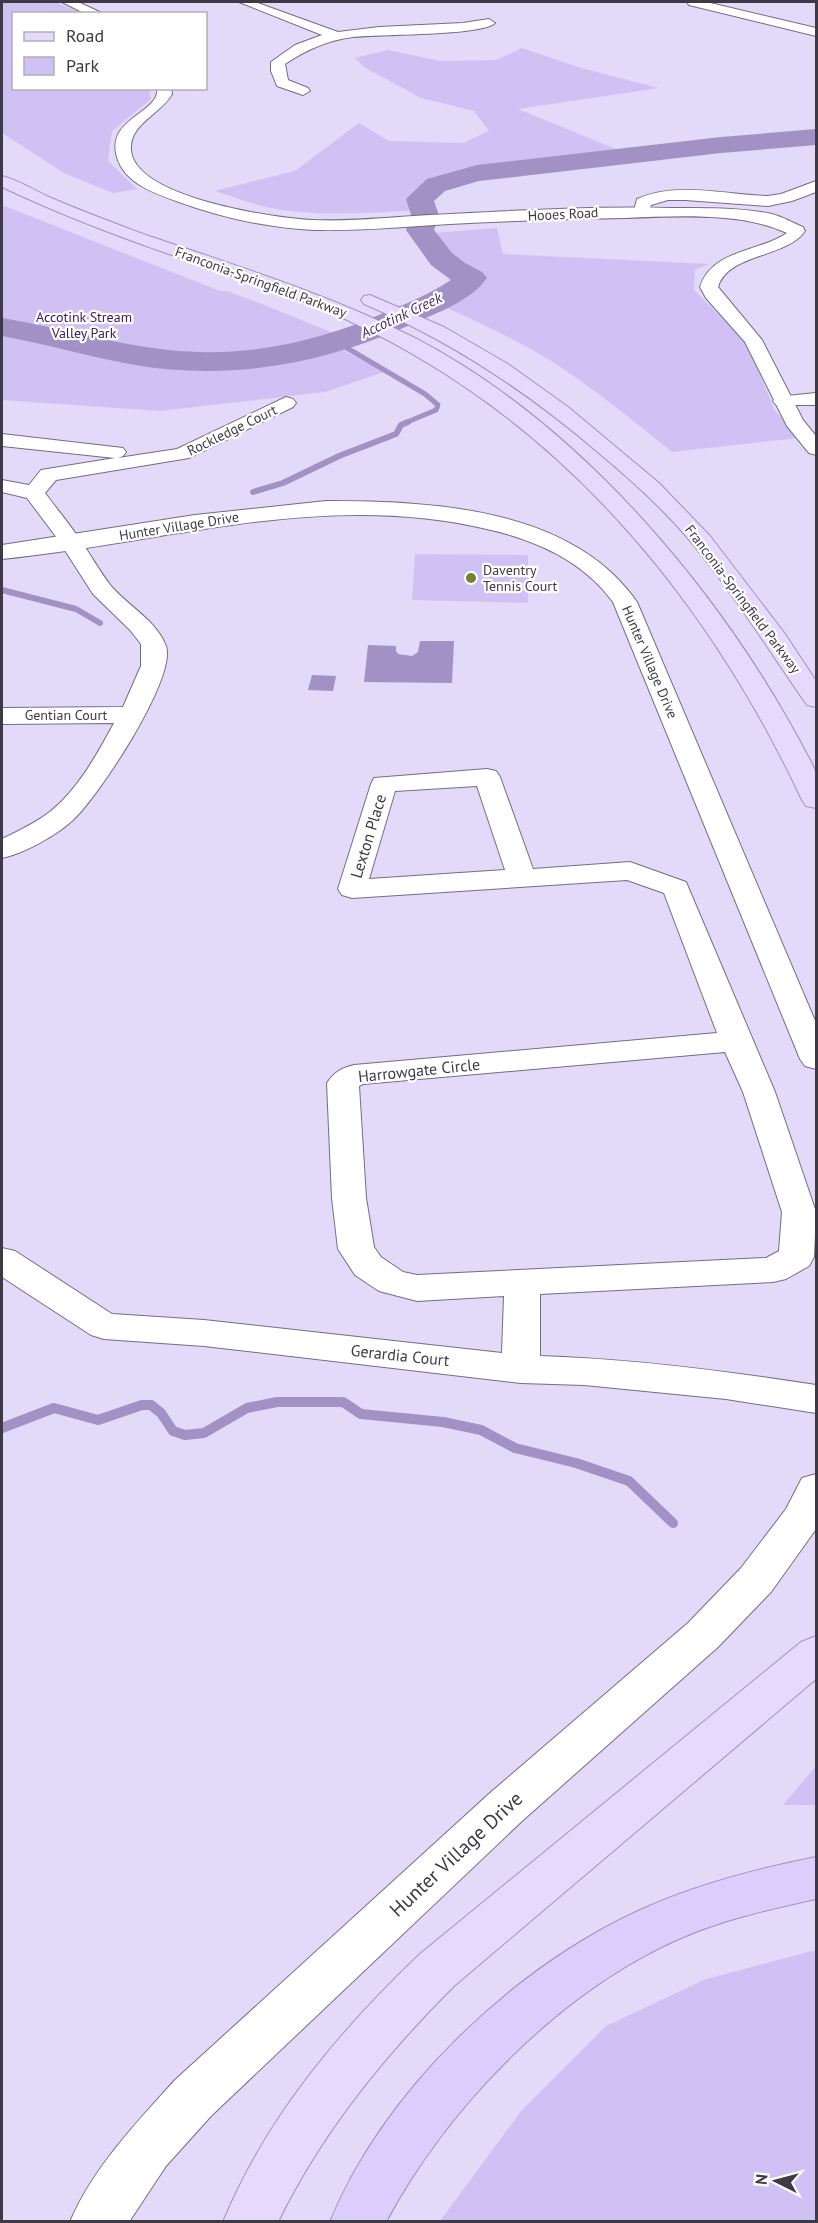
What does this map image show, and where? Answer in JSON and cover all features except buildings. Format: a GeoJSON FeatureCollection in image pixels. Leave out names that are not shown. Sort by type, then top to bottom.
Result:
{"type":"FeatureCollection","features":[{"type":"Feature","properties":{"kind":"highway"},"geometry":{"type":"LineString","coordinates":[[357,2222],[393,2156],[432,2104],[478,2054],[524,2012],[569,1977],[618,1946],[670,1920],[774,1886],[816,1878]]}},
{"type":"Feature","properties":{"kind":"main road","name":"Franconia-Springfield Parkway"},"geometry":{"type":"LineString","coordinates":[[2,181],[77,214],[367,322],[427,353],[489,394],[578,468],[647,539],[688,588],[740,660],[787,740],[816,800]]}},
{"type":"Feature","properties":{"kind":"main road","name":"Franconia-Springfield Parkway"},"geometry":{"type":"LineString","coordinates":[[352,293],[421,322],[463,344],[521,381],[583,428],[641,478],[702,540],[772,634],[816,700]]}},
{"type":"Feature","properties":{"kind":"main road"},"geometry":{"type":"LineString","coordinates":[[702,540],[770,600],[816,660]]}},
{"type":"Feature","properties":{"kind":"main road"},"geometry":{"type":"LineString","coordinates":[[250,2222],[284,2159],[324,2096],[359,2050],[395,2009],[437,1970],[816,1654]]}},
{"type":"Feature","properties":{"kind":"street"},"geometry":{"type":"LineString","coordinates":[[68,2],[93,12]]}},
{"type":"Feature","properties":{"kind":"street"},"geometry":{"type":"LineString","coordinates":[[245,2],[337,36]]}},
{"type":"Feature","properties":{"kind":"street"},"geometry":{"type":"LineString","coordinates":[[693,2],[763,21],[816,32]]}},
{"type":"Feature","properties":{"kind":"street"},"geometry":{"type":"LineString","coordinates":[[303,91],[282,83],[278,71],[278,62],[300,47],[337,36],[386,30],[466,28],[489,23]]}},
{"type":"Feature","properties":{"kind":"street","name":"Hooes Road"},"geometry":{"type":"LineString","coordinates":[[164,90],[163,98],[131,125],[123,140],[125,160],[131,169],[145,181],[164,191],[195,203],[250,218],[308,224],[377,224],[642,211],[765,218],[783,221],[796,227],[796,234],[792,238],[723,266],[712,275],[709,283],[712,294],[753,340],[794,422],[816,449]]}},
{"type":"Feature","properties":{"kind":"street"},"geometry":{"type":"LineString","coordinates":[[642,211],[643,202],[660,196],[686,195],[772,200],[790,197],[816,186]]}},
{"type":"Feature","properties":{"kind":"street"},"geometry":{"type":"LineString","coordinates":[[783,401],[816,399]]}},
{"type":"Feature","properties":{"kind":"street","name":"Rockledge Court"},"geometry":{"type":"LineString","coordinates":[[34,493],[49,476],[182,454],[286,404]]}},
{"type":"Feature","properties":{"kind":"street","name":"Rockledge Court"},"geometry":{"type":"LineString","coordinates":[[2,440],[126,453],[142,459]]}},
{"type":"Feature","properties":{"kind":"street"},"geometry":{"type":"LineString","coordinates":[[2,486],[34,493],[71,543],[81,563],[102,591],[151,639],[155,651],[152,673],[131,715],[100,766],[67,810],[45,826],[2,850]]}},
{"type":"Feature","properties":{"kind":"street","name":"Hunter Village Drive"},"geometry":{"type":"LineString","coordinates":[[2,552],[295,510],[384,507],[448,514],[508,527],[551,542],[593,566],[617,589],[625,602],[816,1059]]}},
{"type":"Feature","properties":{"kind":"street","name":"Gentian Court"},"geometry":{"type":"LineString","coordinates":[[2,716],[131,715]]}},
{"type":"Feature","properties":{"kind":"street","name":"Lexton Place"},"geometry":{"type":"LineString","coordinates":[[487,777],[522,877],[465,881],[352,889],[384,784],[464,778],[487,777]]}},
{"type":"Feature","properties":{"kind":"street","name":"Harrowgate Circle"},"geometry":{"type":"LineString","coordinates":[[522,877],[630,871],[676,888],[736,1041],[759,1092],[799,1212],[796,1257],[773,1270],[417,1288],[392,1282],[368,1266],[356,1249],[350,1198],[343,1083],[354,1075],[736,1041]]}},
{"type":"Feature","properties":{"kind":"street","name":"Gerardia Court"},"geometry":{"type":"LineString","coordinates":[[2,1260],[104,1326],[204,1333],[521,1369],[584,1371],[726,1385],[816,1399]]}},
{"type":"Feature","properties":{"kind":"street"},"geometry":{"type":"LineString","coordinates":[[521,1369],[522,1283]]}},
{"type":"Feature","properties":{"kind":"street","name":"Hunter Village Drive"},"geometry":{"type":"LineString","coordinates":[[97,2222],[148,2148],[193,2098],[506,1807],[703,1635],[756,1580],[802,1518],[816,1489]]}},
{"type":"Feature","properties":{"kind":"green space"},"geometry":{"type":"Polygon","coordinates":[[[2,2],[54,2],[80,12],[12,12],[12,90],[149,90],[151,99],[112,131],[108,161],[137,189],[113,193],[64,173],[2,133],[2,2]]]}},
{"type":"Feature","properties":{"kind":"green space"},"geometry":{"type":"Polygon","coordinates":[[[522,48],[581,68],[659,88],[518,109],[628,154],[465,173],[428,183],[426,210],[354,213],[300,212],[265,207],[215,191],[295,171],[359,123],[389,141],[463,143],[489,131],[474,111],[421,98],[364,67],[355,58],[388,50],[441,61],[496,60],[522,48]]]}},
{"type":"Feature","properties":{"kind":"green space","name":"Accotink Stream Valley Park"},"geometry":{"type":"Polygon","coordinates":[[[2,205],[343,337],[330,343],[384,372],[325,392],[160,411],[2,400],[2,205]]]}},
{"type":"Feature","properties":{"kind":"green space"},"geometry":{"type":"Polygon","coordinates":[[[497,228],[503,254],[709,264],[695,270],[694,290],[747,343],[774,409],[799,438],[672,452],[559,366],[513,339],[432,301],[470,287],[444,273],[430,261],[423,245],[422,234],[497,228]]]}},
{"type":"Feature","properties":{"kind":"green space","name":"Daventry Tennis Court"},"geometry":{"type":"Polygon","coordinates":[[[415,554],[528,555],[528,603],[412,600],[415,554]]]}},
{"type":"Feature","properties":{"kind":"green space"},"geometry":{"type":"Polygon","coordinates":[[[816,1766],[816,1805],[783,1805],[816,1766]]]}},
{"type":"Feature","properties":{"kind":"green space"},"geometry":{"type":"Polygon","coordinates":[[[816,1950],[816,2221],[440,2221],[521,2111],[606,2026],[706,1979],[816,1950]]]}},
{"type":"Feature","properties":{"kind":"shaded area"},"geometry":{"type":"Polygon","coordinates":[[[420,641],[454,641],[452,683],[364,682],[368,645],[396,646],[398,654],[412,656],[418,652],[420,641]]]}},
{"type":"Feature","properties":{"kind":"shaded area"},"geometry":{"type":"Polygon","coordinates":[[[312,675],[336,676],[333,691],[308,690],[312,675]]]}},
{"type":"Feature","properties":{"kind":"waterway","name":"Accotink Creek"},"geometry":{"type":"LineString","coordinates":[[2,327],[118,352],[169,360],[233,362],[295,354],[356,336],[421,309],[443,298],[472,278],[447,264],[420,230],[425,215],[420,199],[436,185],[477,173],[721,145],[816,137]]}},
{"type":"Feature","properties":{"kind":"waterway"},"geometry":{"type":"LineString","coordinates":[[349,339],[347,348],[425,394],[438,405],[436,410],[405,423]]}},
{"type":"Feature","properties":{"kind":"waterway"},"geometry":{"type":"LineString","coordinates":[[253,492],[283,483],[339,456],[396,434],[401,425],[408,422]]}},
{"type":"Feature","properties":{"kind":"waterway"},"geometry":{"type":"LineString","coordinates":[[2,590],[76,609],[100,623]]}},
{"type":"Feature","properties":{"kind":"waterway"},"geometry":{"type":"LineString","coordinates":[[2,1428],[54,1408],[98,1420],[142,1405],[151,1405],[161,1413],[173,1431],[185,1435],[204,1433],[247,1408],[277,1402],[343,1402],[361,1414],[443,1422],[481,1430],[515,1448],[576,1463],[629,1481],[673,1523]]}},
{"type":"Feature","properties":{"kind":"place","name":"Daventry Tennis Court"},"geometry":{"type":"Point","coordinates":[471,578]}}]}
